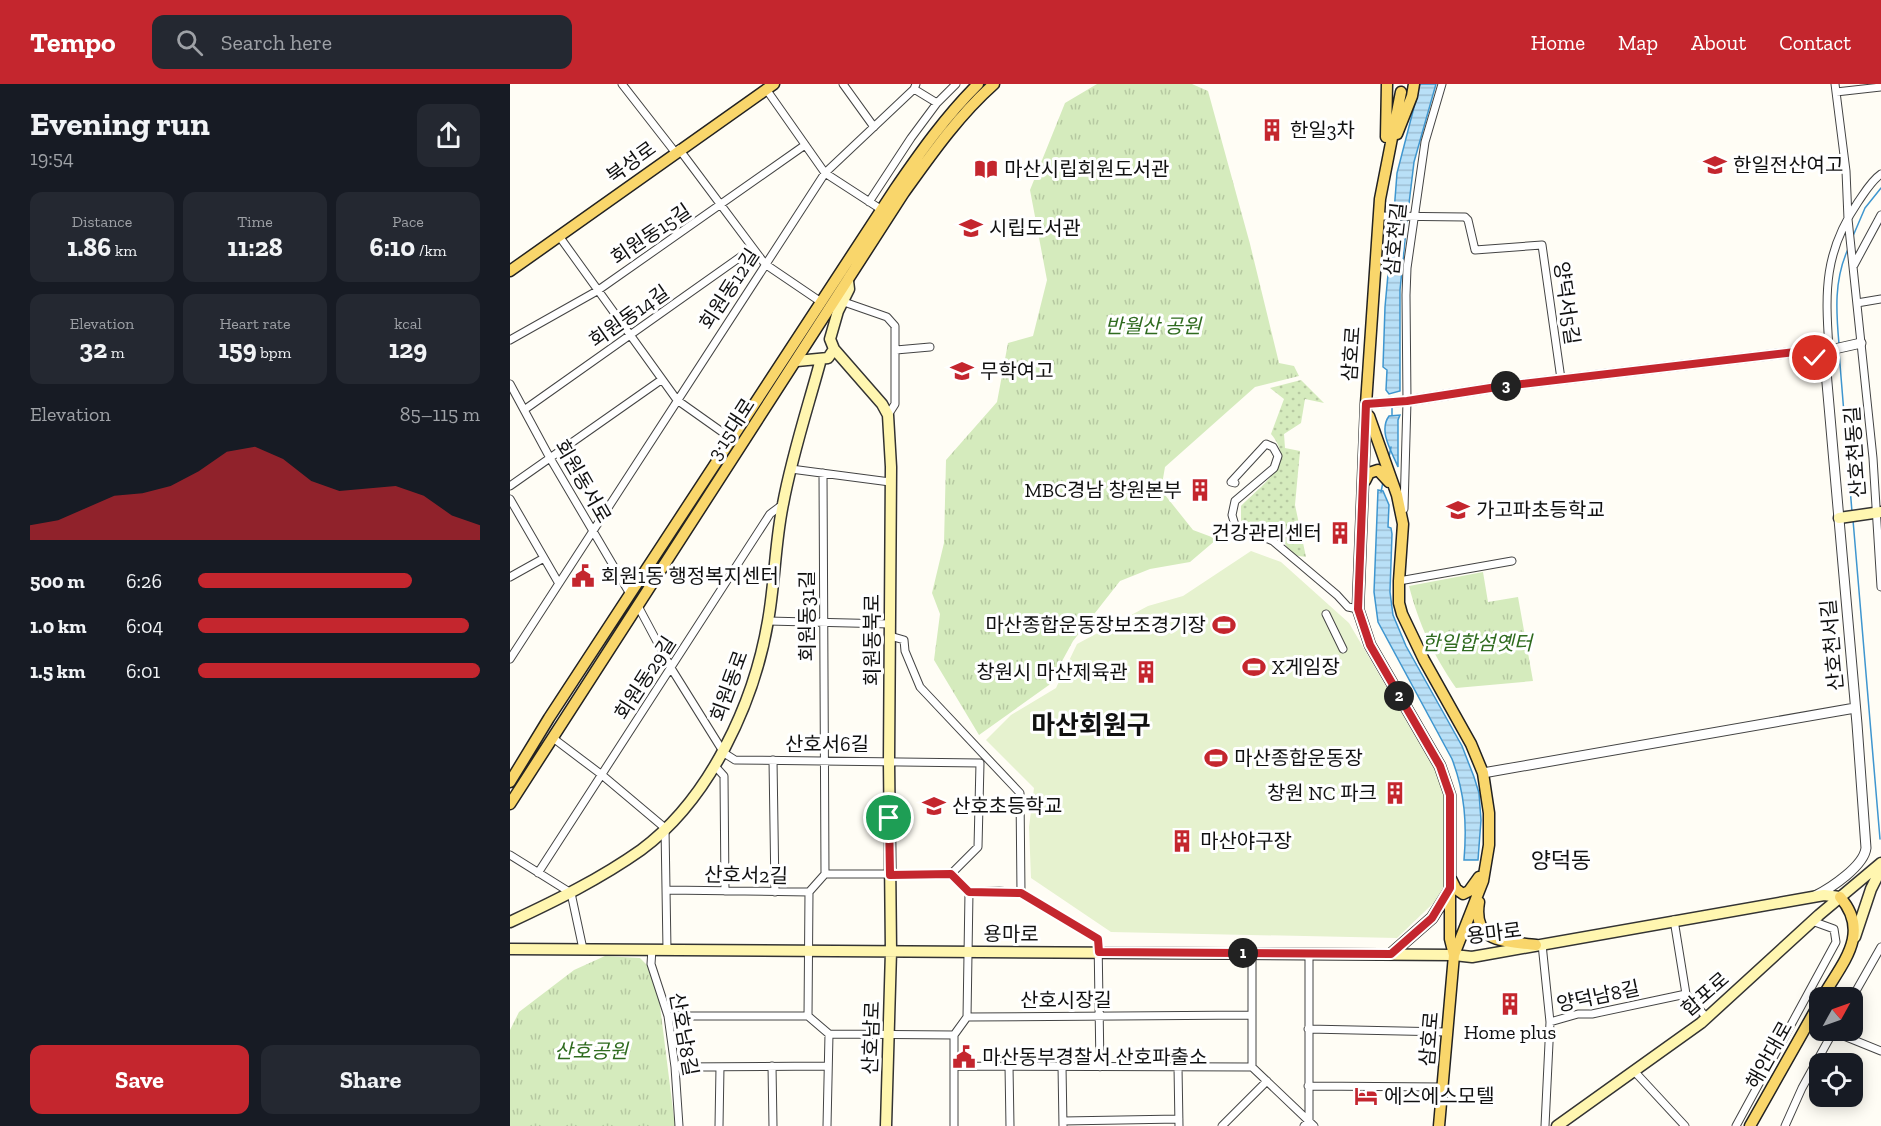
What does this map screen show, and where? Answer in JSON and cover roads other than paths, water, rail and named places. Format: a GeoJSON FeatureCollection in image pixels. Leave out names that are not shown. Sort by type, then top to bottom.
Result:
{"type":"FeatureCollection","features":[{"type":"Feature","properties":{"kind":"main road","name":"3·15대로"},"geometry":{"type":"LineString","coordinates":[[510,782],[549,718],[926,144],[956,106],[978,84]]}},
{"type":"Feature","properties":{"kind":"main road","name":"3·15대로"},"geometry":{"type":"LineString","coordinates":[[510,804],[903,194],[934,150],[964,114],[994,84]]}},
{"type":"Feature","properties":{"kind":"main road","name":"삼호로"},"geometry":{"type":"LineString","coordinates":[[1385,165],[1387,84]]}},
{"type":"Feature","properties":{"kind":"main road","name":"삼호로"},"geometry":{"type":"LineString","coordinates":[[1385,165],[1412,96],[1414,84]]}},
{"type":"Feature","properties":{"kind":"main road","name":"북성로"},"geometry":{"type":"LineString","coordinates":[[510,270],[770,87]]}},
{"type":"Feature","properties":{"kind":"main road","name":"삼호로"},"geometry":{"type":"LineString","coordinates":[[1401,92],[1380,199],[1366,404],[1358,609],[1370,645],[1440,766],[1450,795],[1450,939],[1454,955]]}},
{"type":"Feature","properties":{"kind":"main road"},"geometry":{"type":"LineString","coordinates":[[848,281],[849,289],[838,311],[830,339],[834,349],[882,404],[888,415]]}},
{"type":"Feature","properties":{"kind":"main road"},"geometry":{"type":"LineString","coordinates":[[797,361],[828,358],[834,349]]}},
{"type":"Feature","properties":{"kind":"main road","name":"회원동로"},"geometry":{"type":"LineString","coordinates":[[510,922],[571,893],[641,849],[665,828],[700,789],[724,753],[754,677],[768,621],[782,505],[821,359]]}},
{"type":"Feature","properties":{"kind":"main road","name":"삼호로"},"geometry":{"type":"LineString","coordinates":[[1366,404],[1397,495],[1403,524],[1399,603],[1407,628],[1457,717],[1483,773],[1489,813],[1489,845],[1483,881],[1454,955],[1439,1126]]}},
{"type":"Feature","properties":{"kind":"main road","name":"회원동북로"},"geometry":{"type":"LineString","coordinates":[[888,415],[891,467],[889,761],[891,951]]}},
{"type":"Feature","properties":{"kind":"main road"},"geometry":{"type":"LineString","coordinates":[[1364,489],[1366,477],[1377,470],[1386,477],[1397,495]]}},
{"type":"Feature","properties":{"kind":"main road"},"geometry":{"type":"LineString","coordinates":[[1844,517],[1878,513]]}},
{"type":"Feature","properties":{"kind":"main road","name":"합포로"},"geometry":{"type":"LineString","coordinates":[[1557,1126],[1707,1018],[1812,921],[1881,863]]}},
{"type":"Feature","properties":{"kind":"main road"},"geometry":{"type":"LineString","coordinates":[[1450,876],[1456,889],[1466,893],[1473,887],[1486,866]]}},
{"type":"Feature","properties":{"kind":"main road"},"geometry":{"type":"LineString","coordinates":[[1828,987],[1849,952],[1871,889],[1881,869]]}},
{"type":"Feature","properties":{"kind":"main road"},"geometry":{"type":"LineString","coordinates":[[1483,881],[1477,914],[1481,928],[1498,940],[1539,945]]}},
{"type":"Feature","properties":{"kind":"main road"},"geometry":{"type":"LineString","coordinates":[[1391,954],[1432,918],[1450,888]]}},
{"type":"Feature","properties":{"kind":"main road","name":"용마로"},"geometry":{"type":"LineString","coordinates":[[510,948],[1391,954],[1472,957],[1808,898],[1830,895],[1840,897]]}},
{"type":"Feature","properties":{"kind":"main road"},"geometry":{"type":"LineString","coordinates":[[1840,897],[1853,919],[1854,940]]}},
{"type":"Feature","properties":{"kind":"main road","name":"산호남로"},"geometry":{"type":"LineString","coordinates":[[886,1126],[891,951]]}},
{"type":"Feature","properties":{"kind":"main road","name":"해안대로"},"geometry":{"type":"LineString","coordinates":[[1750,1126],[1809,1021]]}},
{"type":"Feature","properties":{"kind":"street"},"geometry":{"type":"LineString","coordinates":[[622,84],[722,205],[765,264],[821,302]]}},
{"type":"Feature","properties":{"kind":"street"},"geometry":{"type":"LineString","coordinates":[[843,84],[874,127]]}},
{"type":"Feature","properties":{"kind":"street"},"geometry":{"type":"LineString","coordinates":[[869,202],[896,159],[937,103],[956,84]]}},
{"type":"Feature","properties":{"kind":"street","name":"삼호천길"},"geometry":{"type":"LineString","coordinates":[[1403,524],[1406,295],[1411,217],[1425,142],[1442,84]]}},
{"type":"Feature","properties":{"kind":"street"},"geometry":{"type":"LineString","coordinates":[[915,86],[937,103]]}},
{"type":"Feature","properties":{"kind":"street","name":"회원동12길"},"geometry":{"type":"LineString","coordinates":[[510,659],[825,173],[915,86]]}},
{"type":"Feature","properties":{"kind":"street"},"geometry":{"type":"LineString","coordinates":[[770,87],[825,173],[882,210]]}},
{"type":"Feature","properties":{"kind":"street"},"geometry":{"type":"LineString","coordinates":[[1835,88],[1881,87]]}},
{"type":"Feature","properties":{"kind":"street","name":"산호천동길"},"geometry":{"type":"LineString","coordinates":[[1835,88],[1846,171],[1860,343],[1877,458],[1881,587]]}},
{"type":"Feature","properties":{"kind":"street","name":"회원동15길"},"geometry":{"type":"LineString","coordinates":[[510,340],[597,291],[805,145]]}},
{"type":"Feature","properties":{"kind":"street"},"geometry":{"type":"LineString","coordinates":[[1812,350],[1815,358],[1820,361],[1829,356],[1831,349],[1826,302],[1827,273],[1834,247],[1873,179],[1881,174]]}},
{"type":"Feature","properties":{"kind":"street"},"geometry":{"type":"LineString","coordinates":[[1853,267],[1881,215]]}},
{"type":"Feature","properties":{"kind":"street"},"geometry":{"type":"LineString","coordinates":[[1379,216],[1411,217]]}},
{"type":"Feature","properties":{"kind":"street","name":"양덕서5길"},"geometry":{"type":"LineString","coordinates":[[1411,217],[1465,217],[1468,220],[1475,250],[1542,245],[1561,379]]}},
{"type":"Feature","properties":{"kind":"street"},"geometry":{"type":"LineString","coordinates":[[559,236],[677,400],[732,439]]}},
{"type":"Feature","properties":{"kind":"street","name":"회원동14길"},"geometry":{"type":"LineString","coordinates":[[524,410],[753,248]]}},
{"type":"Feature","properties":{"kind":"street"},"geometry":{"type":"LineString","coordinates":[[1857,303],[1881,299]]}},
{"type":"Feature","properties":{"kind":"street"},"geometry":{"type":"LineString","coordinates":[[843,302],[883,315],[895,326],[895,404],[888,415]]}},
{"type":"Feature","properties":{"kind":"street"},"geometry":{"type":"LineString","coordinates":[[1812,350],[1820,343],[1826,344],[1831,349]]}},
{"type":"Feature","properties":{"kind":"street"},"geometry":{"type":"LineString","coordinates":[[1831,349],[1860,343]]}},
{"type":"Feature","properties":{"kind":"street"},"geometry":{"type":"LineString","coordinates":[[896,350],[930,347]]}},
{"type":"Feature","properties":{"kind":"street"},"geometry":{"type":"LineString","coordinates":[[1366,404],[1812,350]]}},
{"type":"Feature","properties":{"kind":"street","name":"산호천서길"},"geometry":{"type":"LineString","coordinates":[[1808,898],[1835,885],[1861,860],[1865,853],[1844,517],[1825,360]]}},
{"type":"Feature","properties":{"kind":"street"},"geometry":{"type":"LineString","coordinates":[[510,486],[661,380]]}},
{"type":"Feature","properties":{"kind":"street","name":"회원동서로"},"geometry":{"type":"LineString","coordinates":[[510,384],[550,458],[630,594]]}},
{"type":"Feature","properties":{"kind":"street"},"geometry":{"type":"LineString","coordinates":[[1235,483],[1231,482],[1266,444],[1273,447],[1278,456],[1274,468],[1235,501],[1232,515],[1235,525],[1273,541],[1348,607],[1358,609]]}},
{"type":"Feature","properties":{"kind":"street"},"geometry":{"type":"LineString","coordinates":[[791,469],[890,482]]}},
{"type":"Feature","properties":{"kind":"street","name":"회원동31길"},"geometry":{"type":"LineString","coordinates":[[823,473],[825,874]]}},
{"type":"Feature","properties":{"kind":"street"},"geometry":{"type":"LineString","coordinates":[[510,499],[558,582]]}},
{"type":"Feature","properties":{"kind":"street","name":"회원동29길"},"geometry":{"type":"LineString","coordinates":[[538,873],[770,514],[782,505]]}},
{"type":"Feature","properties":{"kind":"street"},"geometry":{"type":"LineString","coordinates":[[510,516],[518,512]]}},
{"type":"Feature","properties":{"kind":"street"},"geometry":{"type":"LineString","coordinates":[[510,578],[544,558]]}},
{"type":"Feature","properties":{"kind":"street"},"geometry":{"type":"LineString","coordinates":[[1399,581],[1512,561]]}},
{"type":"Feature","properties":{"kind":"street"},"geometry":{"type":"LineString","coordinates":[[638,606],[671,668],[724,753]]}},
{"type":"Feature","properties":{"kind":"street"},"geometry":{"type":"LineString","coordinates":[[1326,614],[1343,649]]}},
{"type":"Feature","properties":{"kind":"street"},"geometry":{"type":"LineString","coordinates":[[768,621],[890,624]]}},
{"type":"Feature","properties":{"kind":"street"},"geometry":{"type":"LineString","coordinates":[[890,636],[904,640],[905,651],[920,687],[1020,793],[1021,893]]}},
{"type":"Feature","properties":{"kind":"street"},"geometry":{"type":"LineString","coordinates":[[1483,773],[1855,708]]}},
{"type":"Feature","properties":{"kind":"street"},"geometry":{"type":"LineString","coordinates":[[553,738],[602,775],[665,828],[667,950]]}},
{"type":"Feature","properties":{"kind":"street","name":"산호서6길"},"geometry":{"type":"LineString","coordinates":[[724,753],[735,760],[825,759],[980,763]]}},
{"type":"Feature","properties":{"kind":"street"},"geometry":{"type":"LineString","coordinates":[[825,874],[951,874],[978,847],[980,763],[983,754]]}},
{"type":"Feature","properties":{"kind":"street"},"geometry":{"type":"LineString","coordinates":[[773,760],[775,892]]}},
{"type":"Feature","properties":{"kind":"street"},"geometry":{"type":"LineString","coordinates":[[715,766],[724,776],[725,891]]}},
{"type":"Feature","properties":{"kind":"street"},"geometry":{"type":"LineString","coordinates":[[510,855],[571,893],[583,949]]}},
{"type":"Feature","properties":{"kind":"street","name":"산호서2길"},"geometry":{"type":"LineString","coordinates":[[666,890],[809,892],[825,874]]}},
{"type":"Feature","properties":{"kind":"street"},"geometry":{"type":"LineString","coordinates":[[951,874],[969,892],[1021,893],[1098,939],[1100,1067]]}},
{"type":"Feature","properties":{"kind":"street"},"geometry":{"type":"LineString","coordinates":[[808,1016],[809,892]]}},
{"type":"Feature","properties":{"kind":"street","name":"용마로"},"geometry":{"type":"LineString","coordinates":[[968,952],[969,892]]}},
{"type":"Feature","properties":{"kind":"street"},"geometry":{"type":"LineString","coordinates":[[1674,920],[1686,993],[1707,1018]]}},
{"type":"Feature","properties":{"kind":"street"},"geometry":{"type":"LineString","coordinates":[[1736,1126],[1836,942],[1834,929],[1812,921]]}},
{"type":"Feature","properties":{"kind":"street"},"geometry":{"type":"LineString","coordinates":[[1539,945],[1550,1022]]}},
{"type":"Feature","properties":{"kind":"street"},"geometry":{"type":"LineString","coordinates":[[1858,987],[1881,947]]}},
{"type":"Feature","properties":{"kind":"street","name":"산호남8길"},"geometry":{"type":"LineString","coordinates":[[652,950],[651,964],[668,1016],[675,1067],[679,1126]]}},
{"type":"Feature","properties":{"kind":"street"},"geometry":{"type":"LineString","coordinates":[[954,1126],[954,1035],[967,1017],[968,952]]}},
{"type":"Feature","properties":{"kind":"street"},"geometry":{"type":"LineString","coordinates":[[1252,954],[1252,1067],[1309,1124]]}},
{"type":"Feature","properties":{"kind":"street"},"geometry":{"type":"LineString","coordinates":[[1309,954],[1309,1124]]}},
{"type":"Feature","properties":{"kind":"street","name":"양덕남8길"},"geometry":{"type":"LineString","coordinates":[[1545,1126],[1550,1022],[1578,1014],[1592,1014],[1686,993]]}},
{"type":"Feature","properties":{"kind":"street","name":"산호시장길"},"geometry":{"type":"LineString","coordinates":[[967,1017],[1252,1015]]}},
{"type":"Feature","properties":{"kind":"street"},"geometry":{"type":"LineString","coordinates":[[668,1016],[808,1016],[828,1034],[954,1035]]}},
{"type":"Feature","properties":{"kind":"street"},"geometry":{"type":"LineString","coordinates":[[1308,1029],[1447,1032]]}},
{"type":"Feature","properties":{"kind":"street"},"geometry":{"type":"LineString","coordinates":[[827,1126],[828,1034]]}},
{"type":"Feature","properties":{"kind":"street"},"geometry":{"type":"LineString","coordinates":[[1785,1126],[1828,1041]]}},
{"type":"Feature","properties":{"kind":"street"},"geometry":{"type":"LineString","coordinates":[[1858,1041],[1881,1051]]}},
{"type":"Feature","properties":{"kind":"street"},"geometry":{"type":"LineString","coordinates":[[772,1066],[773,1126]]}},
{"type":"Feature","properties":{"kind":"street"},"geometry":{"type":"LineString","coordinates":[[675,1067],[828,1066]]}},
{"type":"Feature","properties":{"kind":"street"},"geometry":{"type":"LineString","coordinates":[[954,1066],[1252,1067]]}},
{"type":"Feature","properties":{"kind":"street"},"geometry":{"type":"LineString","coordinates":[[1009,1066],[1010,1126]]}},
{"type":"Feature","properties":{"kind":"street"},"geometry":{"type":"LineString","coordinates":[[1062,1066],[1063,1123],[1179,1122],[1178,1067]]}},
{"type":"Feature","properties":{"kind":"street"},"geometry":{"type":"LineString","coordinates":[[719,1126],[720,1067]]}},
{"type":"Feature","properties":{"kind":"street"},"geometry":{"type":"LineString","coordinates":[[1634,1071],[1684,1126]]}},
{"type":"Feature","properties":{"kind":"street"},"geometry":{"type":"LineString","coordinates":[[1222,1126],[1267,1082]]}},
{"type":"Feature","properties":{"kind":"street"},"geometry":{"type":"LineString","coordinates":[[1308,1086],[1443,1086]]}},
{"type":"Feature","properties":{"kind":"water"},"geometry":{"type":"Polygon","coordinates":[[[1420,84],[1436,84],[1414,162],[1408,212],[1394,212],[1397,173],[1420,84]]]}},
{"type":"Feature","properties":{"kind":"water"},"geometry":{"type":"Polygon","coordinates":[[[1393,220],[1407,221],[1400,290],[1400,391],[1389,394],[1386,390],[1387,370],[1383,367],[1385,307],[1393,220]]]}},
{"type":"Feature","properties":{"kind":"water"},"geometry":{"type":"Polygon","coordinates":[[[1400,415],[1398,420],[1398,467],[1387,442],[1385,428],[1389,416],[1400,415]]]}},
{"type":"Feature","properties":{"kind":"water"},"geometry":{"type":"Polygon","coordinates":[[[1378,490],[1383,491],[1389,505],[1388,527],[1391,528],[1392,534],[1390,592],[1393,615],[1406,646],[1462,746],[1479,793],[1481,820],[1478,860],[1464,860],[1464,809],[1460,784],[1452,759],[1378,622],[1374,592],[1378,490]]]}},
{"type":"Feature","properties":{"kind":"waterway"},"geometry":{"type":"LineString","coordinates":[[1853,236],[1865,208],[1881,188]]}},
{"type":"Feature","properties":{"kind":"waterway"},"geometry":{"type":"LineString","coordinates":[[1839,344],[1838,284],[1848,249]]}},
{"type":"Feature","properties":{"kind":"waterway"},"geometry":{"type":"LineString","coordinates":[[1839,352],[1852,512]]}},
{"type":"Feature","properties":{"kind":"waterway"},"geometry":{"type":"LineString","coordinates":[[1392,405],[1392,415]]}},
{"type":"Feature","properties":{"kind":"waterway"},"geometry":{"type":"LineString","coordinates":[[1389,457],[1391,447]]}},
{"type":"Feature","properties":{"kind":"waterway"},"geometry":{"type":"LineString","coordinates":[[1381,492],[1383,482]]}},
{"type":"Feature","properties":{"kind":"waterway"},"geometry":{"type":"LineString","coordinates":[[1853,520],[1880,839]]}},
{"type":"Feature","properties":{"kind":"place","name":"한일3차"},"geometry":{"type":"Point","coordinates":[1272,130]}},
{"type":"Feature","properties":{"kind":"place","name":"한일전산여고"},"geometry":{"type":"Point","coordinates":[1715,165]}},
{"type":"Feature","properties":{"kind":"place","name":"마산시립회원도서관"},"geometry":{"type":"Point","coordinates":[986,169]}},
{"type":"Feature","properties":{"kind":"place","name":"시립도서관"},"geometry":{"type":"Point","coordinates":[971,228]}},
{"type":"Feature","properties":{"kind":"place","name":"무학여고"},"geometry":{"type":"Point","coordinates":[962,371]}},
{"type":"Feature","properties":{"kind":"place","name":"MBC경남 창원본부"},"geometry":{"type":"Point","coordinates":[1200,490]}},
{"type":"Feature","properties":{"kind":"place","name":"가고파초등학교"},"geometry":{"type":"Point","coordinates":[1458,510]}},
{"type":"Feature","properties":{"kind":"place","name":"건강관리센터"},"geometry":{"type":"Point","coordinates":[1340,533]}},
{"type":"Feature","properties":{"kind":"place","name":"회원1동 행정복지센터"},"geometry":{"type":"Point","coordinates":[583,576]}},
{"type":"Feature","properties":{"kind":"place","name":"마산종합운동장보조경기장"},"geometry":{"type":"Point","coordinates":[1224,625]}},
{"type":"Feature","properties":{"kind":"place","name":"X게임장"},"geometry":{"type":"Point","coordinates":[1254,667]}},
{"type":"Feature","properties":{"kind":"place","name":"창원시 마산제육관"},"geometry":{"type":"Point","coordinates":[1146,672]}},
{"type":"Feature","properties":{"kind":"place","name":"마산종합운동장"},"geometry":{"type":"Point","coordinates":[1216,758]}},
{"type":"Feature","properties":{"kind":"place","name":"창원 NC 파크"},"geometry":{"type":"Point","coordinates":[1395,793]}},
{"type":"Feature","properties":{"kind":"place","name":"산호초등학교"},"geometry":{"type":"Point","coordinates":[934,806]}},
{"type":"Feature","properties":{"kind":"place","name":"마산야구장"},"geometry":{"type":"Point","coordinates":[1182,841]}},
{"type":"Feature","properties":{"kind":"place","name":"Home plus"},"geometry":{"type":"Point","coordinates":[1510,1004]}},
{"type":"Feature","properties":{"kind":"place","name":"마산동부경찰서 산호파출소"},"geometry":{"type":"Point","coordinates":[964,1057]}},
{"type":"Feature","properties":{"kind":"place","name":"에스에스모텔"},"geometry":{"type":"Point","coordinates":[1366,1096]}},
{"type":"Feature","properties":{"kind":"district","name":"마산회원구"},"geometry":{"type":"Point","coordinates":[1091,725]}},
{"type":"Feature","properties":{"kind":"district","name":"양덕동"},"geometry":{"type":"Point","coordinates":[1561,860]}},
{"type":"Feature","properties":{"kind":"park label","name":"반월산 공원"},"geometry":{"type":"Point","coordinates":[1153,326]}},
{"type":"Feature","properties":{"kind":"park label","name":"한일합섬옛터"},"geometry":{"type":"Point","coordinates":[1477,643]}},
{"type":"Feature","properties":{"kind":"park label","name":"산호공원"},"geometry":{"type":"Point","coordinates":[591,1051]}}]}
